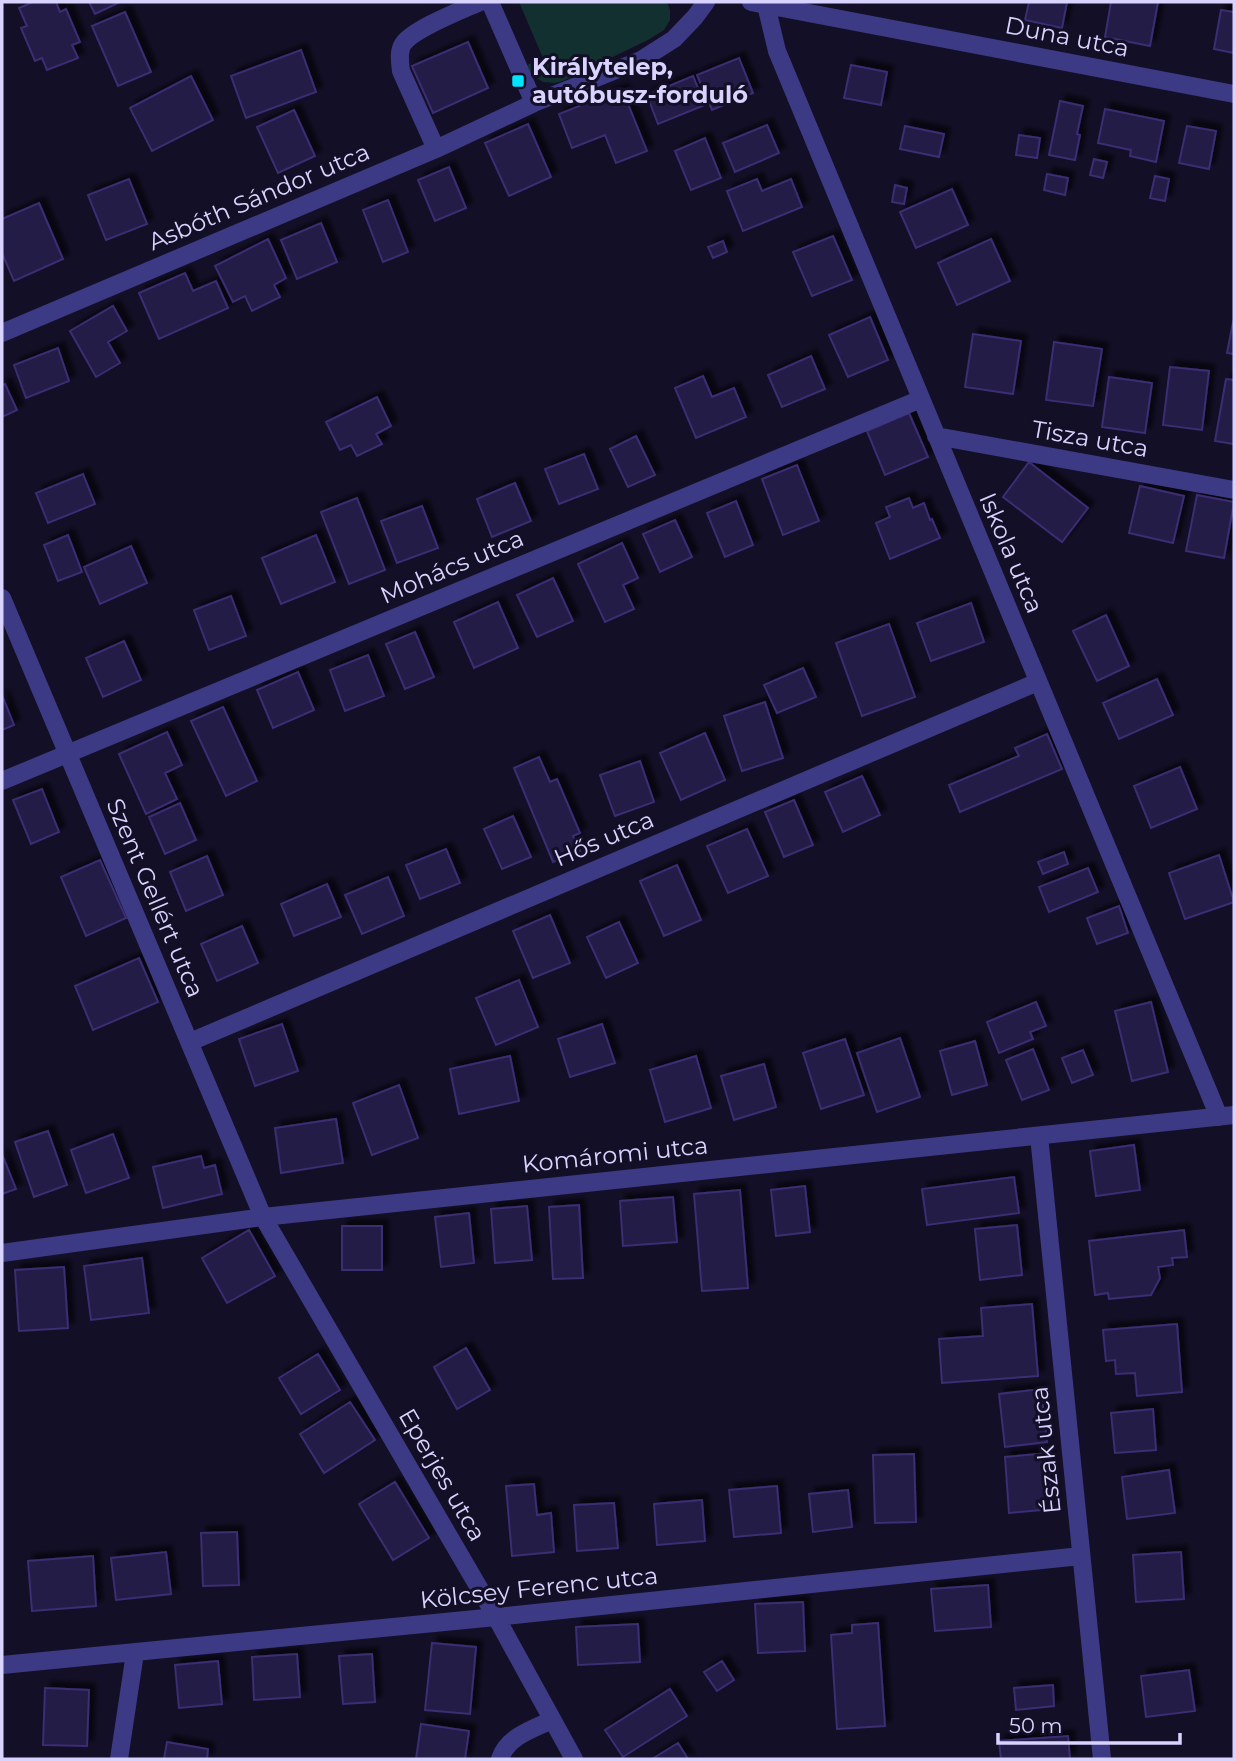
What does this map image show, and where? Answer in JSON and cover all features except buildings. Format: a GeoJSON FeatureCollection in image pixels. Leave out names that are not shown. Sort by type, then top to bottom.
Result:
{"type":"FeatureCollection","features":[{"type":"Feature","properties":{"kind":"street"},"geometry":{"type":"LineString","coordinates":[[436,149],[401,71],[400,51],[414,34],[480,2]]}},
{"type":"Feature","properties":{"kind":"street"},"geometry":{"type":"LineString","coordinates":[[490,2],[534,103]]}},
{"type":"Feature","properties":{"kind":"street","name":"Asbóth Sándor utca"},"geometry":{"type":"LineString","coordinates":[[2,333],[436,149],[534,103],[641,60],[674,38],[706,2]]}},
{"type":"Feature","properties":{"kind":"street","name":"Duna utca"},"geometry":{"type":"LineString","coordinates":[[762,3],[1234,94]]}},
{"type":"Feature","properties":{"kind":"street","name":"Iskola utca"},"geometry":{"type":"LineString","coordinates":[[762,3],[777,51],[1038,682],[1226,1116]]}},
{"type":"Feature","properties":{"kind":"street","name":"Mohács utca"},"geometry":{"type":"LineString","coordinates":[[2,781],[921,399]]}},
{"type":"Feature","properties":{"kind":"street","name":"Tisza utca"},"geometry":{"type":"LineString","coordinates":[[936,436],[1234,490]]}},
{"type":"Feature","properties":{"kind":"street","name":"Szent Gellért utca"},"geometry":{"type":"LineString","coordinates":[[2,598],[263,1217]]}},
{"type":"Feature","properties":{"kind":"street","name":"Hős utca"},"geometry":{"type":"LineString","coordinates":[[190,1042],[1038,682]]}},
{"type":"Feature","properties":{"kind":"street","name":"Komáromi utca"},"geometry":{"type":"LineString","coordinates":[[2,1253],[263,1217],[1226,1116]]}},
{"type":"Feature","properties":{"kind":"street","name":"Észak utca"},"geometry":{"type":"LineString","coordinates":[[1039,1136],[1102,1759]]}},
{"type":"Feature","properties":{"kind":"street","name":"Eperjes utca"},"geometry":{"type":"LineString","coordinates":[[263,1217],[496,1617],[574,1759]]}},
{"type":"Feature","properties":{"kind":"street","name":"Kölcsey Ferenc utca"},"geometry":{"type":"LineString","coordinates":[[2,1665],[1081,1556]]}},
{"type":"Feature","properties":{"kind":"street"},"geometry":{"type":"LineString","coordinates":[[118,1759],[135,1653]]}},
{"type":"Feature","properties":{"kind":"street"},"geometry":{"type":"LineString","coordinates":[[500,1759],[512,1741],[552,1720]]}},
{"type":"Feature","properties":{"kind":"green space"},"geometry":{"type":"Polygon","coordinates":[[[519,2],[667,2],[670,20],[664,30],[648,40],[563,81],[543,82],[531,74],[527,65],[543,58],[519,2]]]}},
{"type":"Feature","properties":{"kind":"place","name":"Királytelep, autóbusz-forduló"},"geometry":{"type":"Point","coordinates":[518,81]}}]}
